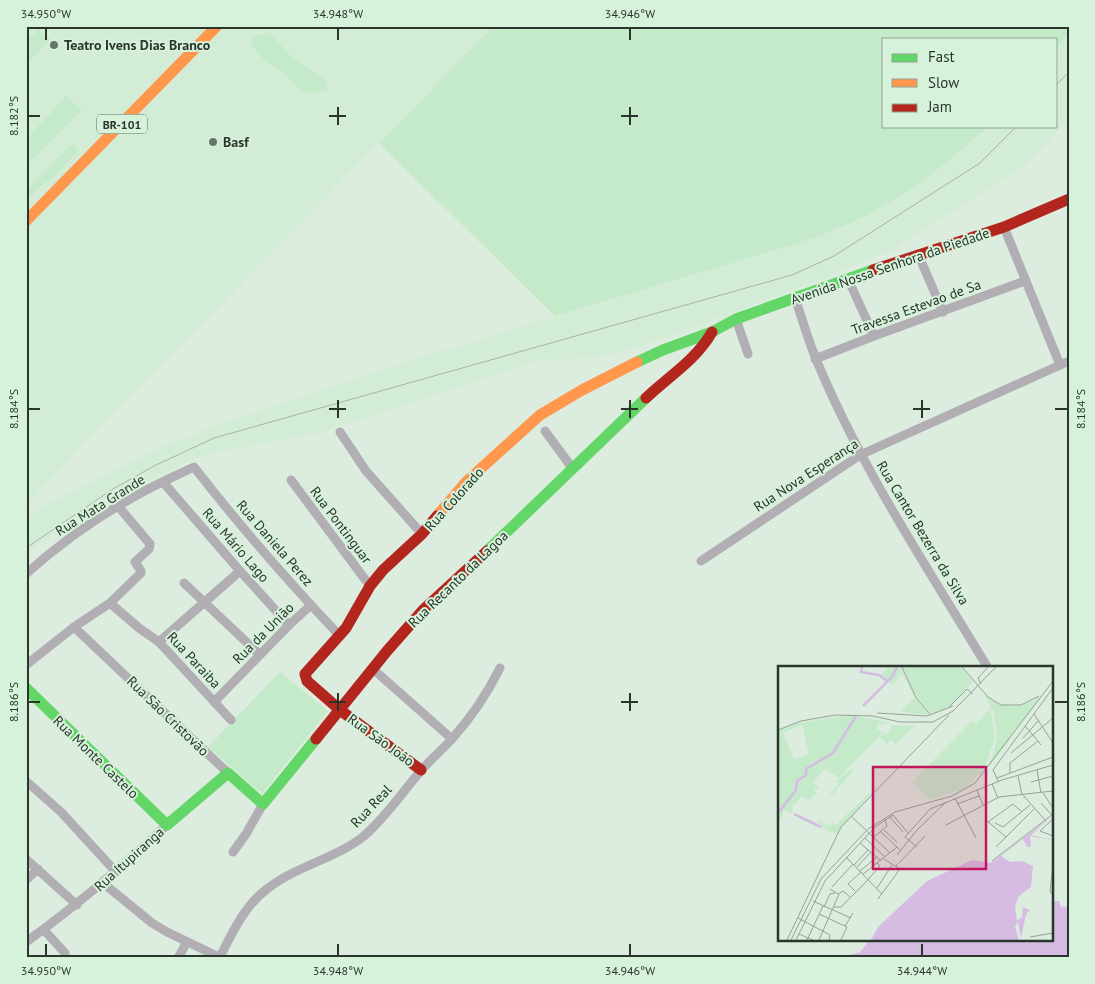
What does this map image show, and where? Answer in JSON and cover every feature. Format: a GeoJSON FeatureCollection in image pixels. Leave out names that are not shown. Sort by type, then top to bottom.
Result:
{"type":"FeatureCollection","features":[{"type":"Feature","properties":{"kind":"street","name":"BR-101"},"geometry":{"type":"LineString","coordinates":[[26,221],[217,26]]}},
{"type":"Feature","properties":{"kind":"street","name":"Avenida Nossa Senhora da Piedade"},"geometry":{"type":"LineString","coordinates":[[712,332],[736,319],[918,254],[1004,227],[1069,199]]}},
{"type":"Feature","properties":{"kind":"street"},"geometry":{"type":"LineString","coordinates":[[1004,227],[1060,365]]}},
{"type":"Feature","properties":{"kind":"street"},"geometry":{"type":"LineString","coordinates":[[918,254],[943,312]]}},
{"type":"Feature","properties":{"kind":"street"},"geometry":{"type":"LineString","coordinates":[[848,279],[874,336]]}},
{"type":"Feature","properties":{"kind":"street","name":"Travessa Estevao de Sa"},"geometry":{"type":"LineString","coordinates":[[815,359],[1025,281]]}},
{"type":"Feature","properties":{"kind":"street","name":"Rua Cantor Bezerra da Silva"},"geometry":{"type":"LineString","coordinates":[[795,298],[815,359],[860,455],[987,666]]}},
{"type":"Feature","properties":{"kind":"street"},"geometry":{"type":"LineString","coordinates":[[736,319],[748,354]]}},
{"type":"Feature","properties":{"kind":"street","name":"Rua Recanto da Lagoa"},"geometry":{"type":"LineString","coordinates":[[233,852],[263,804],[424,609],[503,536],[649,395],[691,359],[704,346],[712,332]]}},
{"type":"Feature","properties":{"kind":"street","name":"Rua Colorado"},"geometry":{"type":"LineString","coordinates":[[340,710],[307,681],[305,674],[346,628],[370,586],[383,570],[422,534],[466,482],[548,410],[663,350],[712,332]]}},
{"type":"Feature","properties":{"kind":"street","name":"Rua Nova Esperança"},"geometry":{"type":"LineString","coordinates":[[701,561],[860,455],[1069,361]]}},
{"type":"Feature","properties":{"kind":"street"},"geometry":{"type":"LineString","coordinates":[[544,431],[573,469]]}},
{"type":"Feature","properties":{"kind":"street"},"geometry":{"type":"LineString","coordinates":[[340,432],[366,471],[422,534]]}},
{"type":"Feature","properties":{"kind":"street","name":"Rua Mata Grande"},"geometry":{"type":"LineString","coordinates":[[26,574],[48,555],[118,506],[194,467]]}},
{"type":"Feature","properties":{"kind":"street","name":"Rua Daniela Perez"},"geometry":{"type":"LineString","coordinates":[[194,467],[227,510],[339,635]]}},
{"type":"Feature","properties":{"kind":"street","name":"Rua Pontinguar"},"geometry":{"type":"LineString","coordinates":[[291,480],[370,586]]}},
{"type":"Feature","properties":{"kind":"street","name":"Rua Mário Lago"},"geometry":{"type":"LineString","coordinates":[[163,482],[289,625]]}},
{"type":"Feature","properties":{"kind":"street"},"geometry":{"type":"LineString","coordinates":[[26,665],[74,627],[110,603],[141,573],[135,562],[151,545],[118,506]]}},
{"type":"Feature","properties":{"kind":"street"},"geometry":{"type":"LineString","coordinates":[[159,642],[240,571]]}},
{"type":"Feature","properties":{"kind":"street"},"geometry":{"type":"LineString","coordinates":[[184,583],[259,654]]}},
{"type":"Feature","properties":{"kind":"street","name":"Rua Paraiba"},"geometry":{"type":"LineString","coordinates":[[110,603],[139,628],[159,642],[231,720]]}},
{"type":"Feature","properties":{"kind":"street","name":"Rua da União"},"geometry":{"type":"LineString","coordinates":[[214,702],[259,654],[311,605]]}},
{"type":"Feature","properties":{"kind":"street","name":"Rua São Cristovão"},"geometry":{"type":"LineString","coordinates":[[74,627],[263,804]]}},
{"type":"Feature","properties":{"kind":"street","name":"Rua Real"},"geometry":{"type":"LineString","coordinates":[[220,957],[243,916],[260,895],[276,883],[345,849],[365,834],[473,714],[500,668]]}},
{"type":"Feature","properties":{"kind":"street"},"geometry":{"type":"LineString","coordinates":[[373,669],[452,739]]}},
{"type":"Feature","properties":{"kind":"street","name":"Rua Monte Castelo"},"geometry":{"type":"LineString","coordinates":[[26,688],[167,825]]}},
{"type":"Feature","properties":{"kind":"street","name":"Rua São João"},"geometry":{"type":"LineString","coordinates":[[340,710],[421,770]]}},
{"type":"Feature","properties":{"kind":"street","name":"Rua Itupiranga"},"geometry":{"type":"LineString","coordinates":[[26,942],[77,905],[228,773]]}},
{"type":"Feature","properties":{"kind":"street"},"geometry":{"type":"LineString","coordinates":[[26,781],[61,812],[116,872]]}},
{"type":"Feature","properties":{"kind":"street"},"geometry":{"type":"LineString","coordinates":[[26,859],[77,905]]}},
{"type":"Feature","properties":{"kind":"street"},"geometry":{"type":"LineString","coordinates":[[26,880],[38,869]]}},
{"type":"Feature","properties":{"kind":"street"},"geometry":{"type":"LineString","coordinates":[[103,883],[142,916],[167,932],[220,957]]}},
{"type":"Feature","properties":{"kind":"street"},"geometry":{"type":"LineString","coordinates":[[44,930],[66,953],[65,958]]}},
{"type":"Feature","properties":{"kind":"street"},"geometry":{"type":"LineString","coordinates":[[178,958],[187,942]]}},
{"type":"Feature","properties":{"kind":"shaded area"},"geometry":{"type":"Polygon","coordinates":[[[26,26],[494,26],[76,452],[26,506],[26,26]]]}},
{"type":"Feature","properties":{"kind":"shaded area"},"geometry":{"type":"Polygon","coordinates":[[[494,26],[1069,26],[1069,34],[1058,47],[1058,38],[882,38],[882,128],[986,128],[963,149],[920,182],[876,210],[841,227],[785,247],[555,316],[379,143],[494,26]]]}},
{"type":"Feature","properties":{"kind":"shaded area"},"geometry":{"type":"Polygon","coordinates":[[[39,29],[50,39],[26,65],[26,42],[39,29]]]}},
{"type":"Feature","properties":{"kind":"shaded area"},"geometry":{"type":"Polygon","coordinates":[[[268,32],[291,56],[326,81],[327,91],[307,93],[300,90],[285,74],[265,61],[252,46],[252,37],[268,32]]]}},
{"type":"Feature","properties":{"kind":"shaded area"},"geometry":{"type":"Polygon","coordinates":[[[1069,34],[1069,56],[1063,66],[1069,60],[1069,119],[1031,159],[1014,173],[891,250],[820,280],[645,345],[597,358],[537,360],[322,432],[204,455],[133,487],[118,490],[26,552],[26,522],[40,508],[171,442],[345,382],[785,247],[902,194],[974,140],[986,128],[1058,128],[1058,47],[1069,34]]]}},
{"type":"Feature","properties":{"kind":"shaded area"},"geometry":{"type":"Polygon","coordinates":[[[66,96],[82,110],[26,166],[26,140],[66,96]]]}},
{"type":"Feature","properties":{"kind":"shaded area"},"geometry":{"type":"Polygon","coordinates":[[[71,145],[75,146],[78,151],[49,181],[26,199],[26,191],[71,145]]]}},
{"type":"Feature","properties":{"kind":"shaded area"},"geometry":{"type":"Polygon","coordinates":[[[280,672],[328,711],[262,794],[208,747],[280,672]]]}},
{"type":"Feature","properties":{"kind":"shaded area"},"geometry":{"type":"Polygon","coordinates":[[[1052,901],[1059,901],[1061,907],[1069,906],[1069,958],[840,958],[860,952],[868,942],[1052,942],[1052,901]]]}},
{"type":"Feature","properties":{"kind":"tram line"},"geometry":{"type":"LineString","coordinates":[[1058,83],[1069,72]]}},
{"type":"Feature","properties":{"kind":"tram line"},"geometry":{"type":"LineString","coordinates":[[26,548],[113,489],[154,466],[214,438],[792,275],[834,256],[980,163],[1015,128]]}},
{"type":"Feature","properties":{"kind":"traffic: fast"},"geometry":{"type":"LineString","coordinates":[[637,362],[712,332],[736,319],[873,270]]}},
{"type":"Feature","properties":{"kind":"traffic: fast"},"geometry":{"type":"LineString","coordinates":[[487,551],[646,398]]}},
{"type":"Feature","properties":{"kind":"traffic: fast"},"geometry":{"type":"LineString","coordinates":[[26,688],[167,825],[228,773],[263,804],[316,739]]}},
{"type":"Feature","properties":{"kind":"traffic: slow"},"geometry":{"type":"LineString","coordinates":[[26,221],[217,26]]}},
{"type":"Feature","properties":{"kind":"traffic: slow"},"geometry":{"type":"LineString","coordinates":[[437,516],[466,482],[540,415],[582,390],[637,362]]}},
{"type":"Feature","properties":{"kind":"traffic: jam"},"geometry":{"type":"LineString","coordinates":[[873,270],[1004,227],[1069,199]]}},
{"type":"Feature","properties":{"kind":"traffic: jam"},"geometry":{"type":"LineString","coordinates":[[646,398],[690,359],[706,342],[712,332]]}},
{"type":"Feature","properties":{"kind":"traffic: jam"},"geometry":{"type":"LineString","coordinates":[[421,770],[340,710],[307,681],[305,674],[346,628],[370,586],[383,570],[422,534],[437,516]]}},
{"type":"Feature","properties":{"kind":"traffic: jam"},"geometry":{"type":"LineString","coordinates":[[316,739],[387,651],[424,609],[487,551]]}},
{"type":"Feature","properties":{"kind":"place","name":"Teatro Ivens Dias Branco"},"geometry":{"type":"Point","coordinates":[54,45]}},
{"type":"Feature","properties":{"kind":"place","name":"Basf"},"geometry":{"type":"Point","coordinates":[213,142]}}]}
